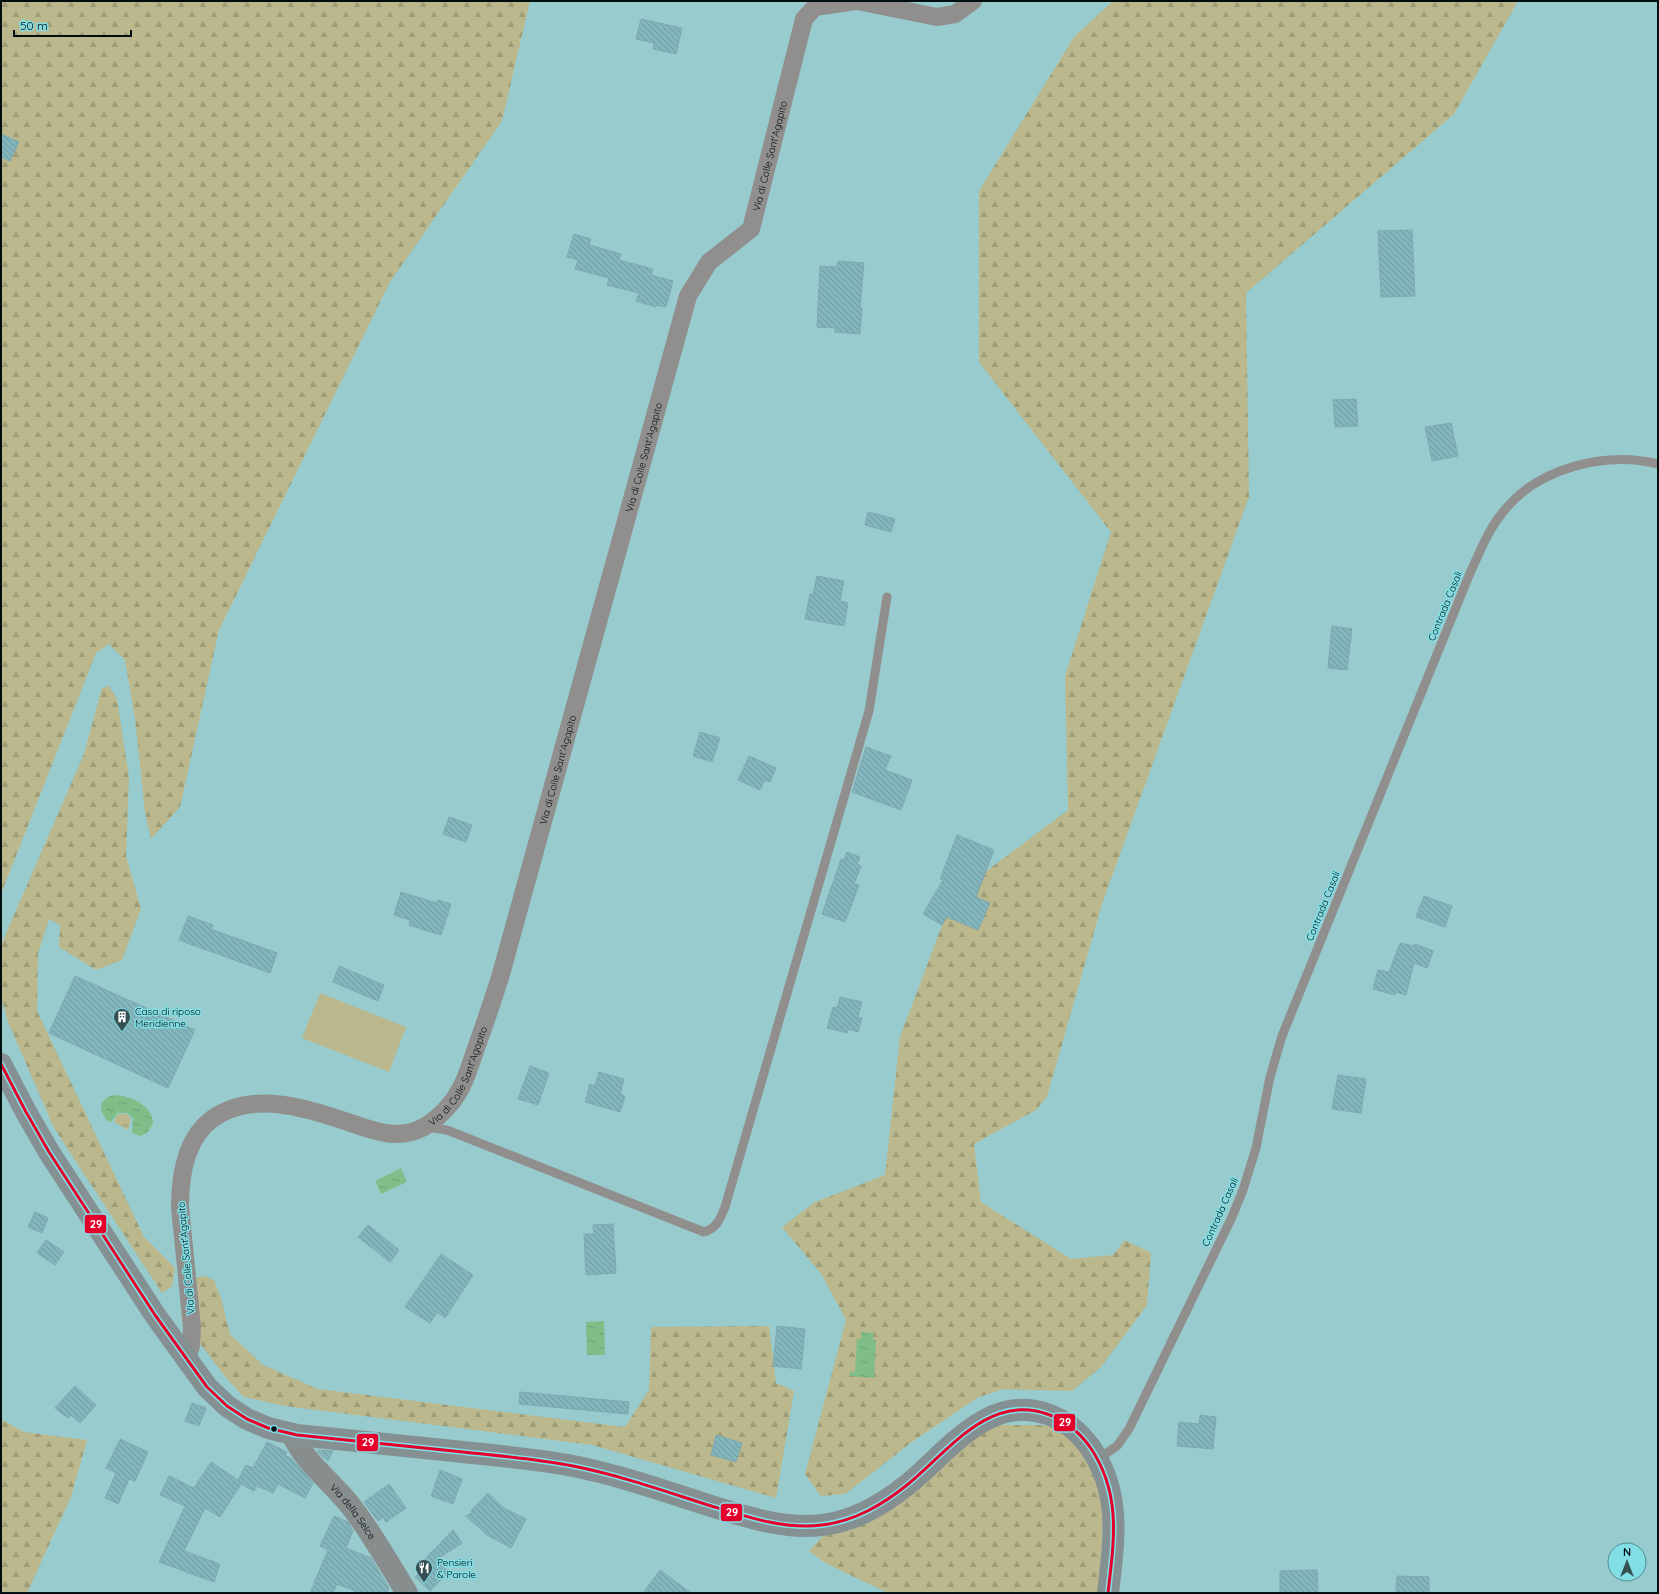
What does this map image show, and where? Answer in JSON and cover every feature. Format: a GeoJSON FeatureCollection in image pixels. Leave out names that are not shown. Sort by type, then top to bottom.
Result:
{"type":"FeatureCollection","features":[{"type":"Feature","properties":{"kind":"main road"},"geometry":{"type":"LineString","coordinates":[[1,1064],[49,1152],[155,1315],[212,1392],[232,1410],[259,1425],[292,1434],[549,1462],[599,1472],[748,1517],[797,1526],[822,1525],[842,1521],[875,1507],[913,1480],[971,1428],[986,1418],[1003,1412],[1032,1410],[1055,1417],[1079,1433],[1098,1459],[1108,1482],[1113,1516],[1113,1544],[1108,1593]]}},
{"type":"Feature","properties":{"kind":"street","name":"Via di Colle Sant'Agapito"},"geometry":{"type":"LineString","coordinates":[[187,1358],[191,1346],[192,1327],[180,1207],[181,1189],[188,1152],[194,1140],[204,1127],[214,1118],[230,1110],[255,1103],[269,1103],[323,1115],[370,1130],[392,1134],[407,1133],[424,1127],[447,1108],[458,1092],[470,1064],[490,1007],[688,296],[709,262],[751,229],[804,19],[816,7],[856,1],[937,17],[954,14],[973,1]]}},
{"type":"Feature","properties":{"kind":"street","name":"Via della Selce"},"geometry":{"type":"LineString","coordinates":[[292,1434],[304,1455],[334,1486],[360,1518],[407,1593]]}},
{"type":"Feature","properties":{"kind":"lane","name":"Contrada Casali"},"geometry":{"type":"LineString","coordinates":[[1098,1459],[1117,1446],[1129,1429],[1238,1203],[1256,1148],[1270,1077],[1282,1036],[1470,573],[1490,531],[1503,511],[1515,498],[1548,476],[1573,468],[1604,461],[1633,460],[1658,464]]}},
{"type":"Feature","properties":{"kind":"lane"},"geometry":{"type":"LineString","coordinates":[[424,1127],[447,1130],[704,1232],[711,1230],[718,1223],[725,1207],[869,711],[887,597]]}},
{"type":"Feature","properties":{"kind":"green space"},"geometry":{"type":"Polygon","coordinates":[[[1,1],[530,1],[502,121],[390,282],[219,630],[180,807],[151,839],[145,812],[135,719],[125,660],[109,644],[96,653],[1,894],[1,1]]]}},
{"type":"Feature","properties":{"kind":"green space"},"geometry":{"type":"Polygon","coordinates":[[[1113,1],[1518,1],[1454,114],[1246,293],[1249,497],[1102,904],[1047,1097],[1036,1110],[974,1144],[981,1202],[1071,1259],[1113,1255],[1125,1240],[1151,1253],[1147,1305],[1101,1367],[1072,1391],[1003,1389],[977,1398],[912,1442],[845,1494],[821,1496],[805,1474],[846,1320],[822,1275],[782,1227],[815,1202],[885,1175],[900,1037],[953,896],[1068,810],[1065,676],[1111,532],[979,362],[979,191],[1074,37],[1113,1]]]}},
{"type":"Feature","properties":{"kind":"green space"},"geometry":{"type":"Polygon","coordinates":[[[109,686],[117,699],[129,777],[126,856],[141,909],[122,960],[96,970],[59,947],[60,925],[49,919],[38,954],[37,1011],[144,1237],[175,1268],[172,1286],[162,1293],[54,1128],[8,1022],[1,998],[1,945],[84,754],[102,688],[109,686]]]}},
{"type":"Feature","properties":{"kind":"green space"},"geometry":{"type":"Polygon","coordinates":[[[320,993],[406,1027],[389,1072],[302,1038],[320,993]]]}},
{"type":"Feature","properties":{"kind":"green space"},"geometry":{"type":"Polygon","coordinates":[[[127,1114],[131,1119],[128,1130],[114,1122],[117,1115],[127,1114]]]}},
{"type":"Feature","properties":{"kind":"green space"},"geometry":{"type":"Polygon","coordinates":[[[204,1276],[214,1280],[221,1298],[230,1334],[263,1365],[318,1389],[625,1427],[649,1390],[651,1327],[769,1326],[776,1383],[794,1391],[776,1498],[592,1445],[285,1406],[244,1397],[227,1379],[182,1320],[181,1309],[194,1278],[204,1276]]]}},
{"type":"Feature","properties":{"kind":"green space"},"geometry":{"type":"Polygon","coordinates":[[[1,1419],[24,1432],[87,1440],[71,1497],[27,1593],[1,1593],[1,1419]]]}},
{"type":"Feature","properties":{"kind":"green space"},"geometry":{"type":"Polygon","coordinates":[[[998,1425],[1042,1425],[1064,1430],[1105,1471],[1100,1593],[888,1593],[825,1563],[809,1551],[822,1537],[890,1510],[983,1432],[998,1425]]]}},
{"type":"Feature","properties":{"kind":"water"},"geometry":{"type":"Polygon","coordinates":[[[118,1095],[130,1098],[142,1104],[150,1113],[153,1124],[147,1133],[140,1136],[132,1133],[133,1118],[127,1113],[118,1113],[111,1122],[107,1121],[101,1111],[102,1102],[109,1096],[118,1095]]]}},
{"type":"Feature","properties":{"kind":"water"},"geometry":{"type":"Polygon","coordinates":[[[401,1168],[407,1182],[381,1194],[375,1181],[401,1168]]]}},
{"type":"Feature","properties":{"kind":"water"},"geometry":{"type":"Polygon","coordinates":[[[604,1321],[605,1355],[587,1355],[586,1322],[604,1321]]]}},
{"type":"Feature","properties":{"kind":"water"},"geometry":{"type":"Polygon","coordinates":[[[861,1332],[873,1333],[873,1340],[876,1340],[874,1378],[850,1376],[850,1372],[855,1372],[857,1339],[861,1339],[861,1332]]]}},
{"type":"Feature","properties":{"kind":"building"},"geometry":{"type":"Polygon","coordinates":[[[641,19],[682,28],[676,54],[653,49],[654,43],[636,39],[641,19]]]}},
{"type":"Feature","properties":{"kind":"building"},"geometry":{"type":"Polygon","coordinates":[[[1,134],[19,142],[10,161],[1,157],[1,134]]]}},
{"type":"Feature","properties":{"kind":"building"},"geometry":{"type":"Polygon","coordinates":[[[1412,230],[1415,296],[1381,297],[1378,231],[1412,230]]]}},
{"type":"Feature","properties":{"kind":"building"},"geometry":{"type":"Polygon","coordinates":[[[574,234],[591,239],[589,245],[621,254],[619,260],[653,269],[651,275],[673,281],[666,307],[657,305],[656,307],[636,301],[639,293],[607,285],[609,278],[575,269],[578,260],[567,257],[574,234]]]}},
{"type":"Feature","properties":{"kind":"building"},"geometry":{"type":"Polygon","coordinates":[[[838,261],[864,263],[860,308],[862,308],[860,334],[835,332],[835,328],[817,327],[820,266],[837,267],[838,261]]]}},
{"type":"Feature","properties":{"kind":"building"},"geometry":{"type":"Polygon","coordinates":[[[1356,399],[1358,426],[1335,427],[1333,400],[1356,399]]]}},
{"type":"Feature","properties":{"kind":"building"},"geometry":{"type":"Polygon","coordinates":[[[1451,423],[1458,456],[1432,461],[1425,427],[1451,423]]]}},
{"type":"Feature","properties":{"kind":"building"},"geometry":{"type":"Polygon","coordinates":[[[868,512],[895,519],[891,532],[865,525],[868,512]]]}},
{"type":"Feature","properties":{"kind":"building"},"geometry":{"type":"Polygon","coordinates":[[[817,576],[844,581],[840,601],[848,603],[844,626],[805,619],[810,594],[813,594],[817,576]]]}},
{"type":"Feature","properties":{"kind":"building"},"geometry":{"type":"Polygon","coordinates":[[[1332,626],[1352,629],[1347,670],[1328,668],[1332,626]]]}},
{"type":"Feature","properties":{"kind":"building"},"geometry":{"type":"Polygon","coordinates":[[[700,732],[720,738],[712,762],[693,756],[700,732]]]}},
{"type":"Feature","properties":{"kind":"building"},"geometry":{"type":"Polygon","coordinates":[[[866,747],[891,756],[885,770],[912,780],[901,810],[852,792],[866,747]]]}},
{"type":"Feature","properties":{"kind":"building"},"geometry":{"type":"Polygon","coordinates":[[[749,756],[776,768],[770,782],[765,780],[760,790],[738,780],[749,756]]]}},
{"type":"Feature","properties":{"kind":"building"},"geometry":{"type":"Polygon","coordinates":[[[449,817],[472,825],[466,842],[443,834],[449,817]]]}},
{"type":"Feature","properties":{"kind":"building"},"geometry":{"type":"Polygon","coordinates":[[[957,835],[994,850],[976,897],[990,903],[978,930],[947,917],[942,925],[923,914],[943,880],[940,879],[957,835]]]}},
{"type":"Feature","properties":{"kind":"building"},"geometry":{"type":"Polygon","coordinates":[[[847,852],[860,857],[857,864],[861,866],[854,884],[859,885],[845,922],[822,914],[841,859],[844,860],[847,852]]]}},
{"type":"Feature","properties":{"kind":"building"},"geometry":{"type":"Polygon","coordinates":[[[401,892],[437,903],[438,900],[451,904],[441,935],[409,925],[410,920],[394,915],[401,892]]]}},
{"type":"Feature","properties":{"kind":"building"},"geometry":{"type":"Polygon","coordinates":[[[1424,896],[1452,906],[1445,927],[1416,917],[1424,896]]]}},
{"type":"Feature","properties":{"kind":"building"},"geometry":{"type":"Polygon","coordinates":[[[188,916],[213,925],[211,929],[277,953],[270,973],[179,940],[188,916]]]}},
{"type":"Feature","properties":{"kind":"building"},"geometry":{"type":"Polygon","coordinates":[[[1400,943],[1414,946],[1415,944],[1433,951],[1427,968],[1414,963],[1406,995],[1395,992],[1395,995],[1373,989],[1378,970],[1389,972],[1400,943]]]}},
{"type":"Feature","properties":{"kind":"building"},"geometry":{"type":"Polygon","coordinates":[[[339,966],[384,985],[378,1001],[333,982],[339,966]]]}},
{"type":"Feature","properties":{"kind":"building","name":"Casa di riposo Meridienne"},"geometry":{"type":"Polygon","coordinates":[[[75,976],[195,1030],[168,1088],[49,1033],[75,976]]]}},
{"type":"Feature","properties":{"kind":"building"},"geometry":{"type":"Polygon","coordinates":[[[840,997],[862,1002],[858,1017],[862,1018],[858,1032],[848,1029],[847,1033],[827,1028],[833,1007],[837,1008],[840,997]]]}},
{"type":"Feature","properties":{"kind":"building"},"geometry":{"type":"Polygon","coordinates":[[[530,1066],[549,1073],[538,1105],[518,1099],[530,1066]]]}},
{"type":"Feature","properties":{"kind":"building"},"geometry":{"type":"Polygon","coordinates":[[[599,1072],[624,1079],[620,1094],[625,1096],[620,1112],[585,1102],[590,1084],[595,1086],[599,1072]]]}},
{"type":"Feature","properties":{"kind":"building"},"geometry":{"type":"Polygon","coordinates":[[[1338,1075],[1366,1079],[1361,1113],[1332,1109],[1338,1075]]]}},
{"type":"Feature","properties":{"kind":"building"},"geometry":{"type":"Polygon","coordinates":[[[35,1212],[48,1218],[42,1233],[28,1227],[35,1212]]]}},
{"type":"Feature","properties":{"kind":"building"},"geometry":{"type":"Polygon","coordinates":[[[613,1224],[616,1273],[586,1275],[584,1234],[594,1234],[593,1225],[613,1224]]]}},
{"type":"Feature","properties":{"kind":"building"},"geometry":{"type":"Polygon","coordinates":[[[368,1225],[399,1250],[390,1262],[358,1237],[368,1225]]]}},
{"type":"Feature","properties":{"kind":"building"},"geometry":{"type":"Polygon","coordinates":[[[46,1240],[64,1252],[55,1265],[37,1253],[46,1240]]]}},
{"type":"Feature","properties":{"kind":"building"},"geometry":{"type":"Polygon","coordinates":[[[441,1254],[473,1275],[445,1318],[437,1312],[430,1323],[405,1307],[441,1254]]]}},
{"type":"Feature","properties":{"kind":"building"},"geometry":{"type":"Polygon","coordinates":[[[777,1326],[805,1329],[801,1369],[773,1366],[777,1326]]]}},
{"type":"Feature","properties":{"kind":"building"},"geometry":{"type":"Polygon","coordinates":[[[75,1386],[96,1405],[80,1423],[71,1415],[68,1418],[55,1408],[75,1386]]]}},
{"type":"Feature","properties":{"kind":"building"},"geometry":{"type":"Polygon","coordinates":[[[520,1392],[629,1402],[628,1414],[519,1404],[520,1392]]]}},
{"type":"Feature","properties":{"kind":"building"},"geometry":{"type":"Polygon","coordinates":[[[192,1403],[206,1408],[199,1426],[185,1421],[192,1403]]]}},
{"type":"Feature","properties":{"kind":"building"},"geometry":{"type":"Polygon","coordinates":[[[1200,1415],[1216,1417],[1213,1449],[1177,1446],[1179,1422],[1199,1424],[1200,1415]]]}},
{"type":"Feature","properties":{"kind":"building"},"geometry":{"type":"Polygon","coordinates":[[[716,1435],[742,1443],[736,1462],[711,1455],[716,1435]]]}},
{"type":"Feature","properties":{"kind":"building"},"geometry":{"type":"Polygon","coordinates":[[[120,1439],[148,1452],[135,1481],[129,1479],[118,1504],[105,1498],[116,1473],[106,1468],[120,1439]]]}},
{"type":"Feature","properties":{"kind":"building"},"geometry":{"type":"Polygon","coordinates":[[[267,1442],[287,1452],[285,1455],[292,1459],[313,1483],[305,1498],[278,1484],[273,1493],[257,1486],[254,1491],[241,1484],[220,1517],[205,1508],[184,1551],[220,1564],[214,1582],[159,1562],[185,1506],[160,1495],[169,1476],[194,1488],[211,1462],[238,1480],[246,1465],[253,1468],[267,1442]]]}},
{"type":"Feature","properties":{"kind":"building"},"geometry":{"type":"Polygon","coordinates":[[[319,1450],[333,1451],[328,1461],[318,1452],[319,1450]]]}},
{"type":"Feature","properties":{"kind":"building"},"geometry":{"type":"Polygon","coordinates":[[[440,1470],[462,1479],[453,1504],[431,1496],[440,1470]]]}},
{"type":"Feature","properties":{"kind":"building"},"geometry":{"type":"Polygon","coordinates":[[[389,1484],[406,1508],[386,1522],[383,1517],[378,1521],[364,1502],[389,1484]]]}},
{"type":"Feature","properties":{"kind":"building"},"geometry":{"type":"Polygon","coordinates":[[[488,1493],[504,1508],[526,1519],[511,1548],[487,1535],[466,1516],[473,1512],[471,1511],[488,1493]]]}},
{"type":"Feature","properties":{"kind":"building"},"geometry":{"type":"Polygon","coordinates":[[[334,1516],[348,1522],[353,1531],[346,1548],[371,1558],[389,1588],[387,1593],[360,1593],[337,1584],[333,1593],[310,1593],[328,1550],[320,1546],[334,1516]]]}},
{"type":"Feature","properties":{"kind":"building"},"geometry":{"type":"Polygon","coordinates":[[[453,1530],[462,1543],[436,1560],[449,1572],[430,1591],[415,1577],[425,1567],[421,1563],[453,1530]]]}},
{"type":"Feature","properties":{"kind":"building"},"geometry":{"type":"Polygon","coordinates":[[[660,1570],[691,1593],[643,1593],[660,1570]]]}},
{"type":"Feature","properties":{"kind":"building"},"geometry":{"type":"Polygon","coordinates":[[[1317,1570],[1318,1593],[1280,1593],[1280,1571],[1317,1570]]]}},
{"type":"Feature","properties":{"kind":"building"},"geometry":{"type":"Polygon","coordinates":[[[1397,1576],[1429,1577],[1429,1593],[1396,1593],[1397,1576]]]}},
{"type":"Feature","properties":{"kind":"transit line","name":"29"},"geometry":{"type":"LineString","coordinates":[[1,1064],[49,1152],[155,1315],[207,1387],[227,1406],[247,1419],[268,1428],[297,1435],[546,1461],[573,1466],[624,1479],[764,1521],[793,1526],[808,1526],[834,1523],[868,1511],[907,1485],[953,1443],[987,1419],[1006,1412],[1026,1410],[1047,1414],[1066,1423],[1086,1442],[1100,1465],[1107,1482],[1113,1518],[1112,1554],[1108,1593]]}},
{"type":"Feature","properties":{"kind":"place","name":"Casa di riposo Meridienne"},"geometry":{"type":"Point","coordinates":[122,1032]}},
{"type":"Feature","properties":{"kind":"place","name":"Pensieri & Parole"},"geometry":{"type":"Point","coordinates":[424,1583]}}]}
